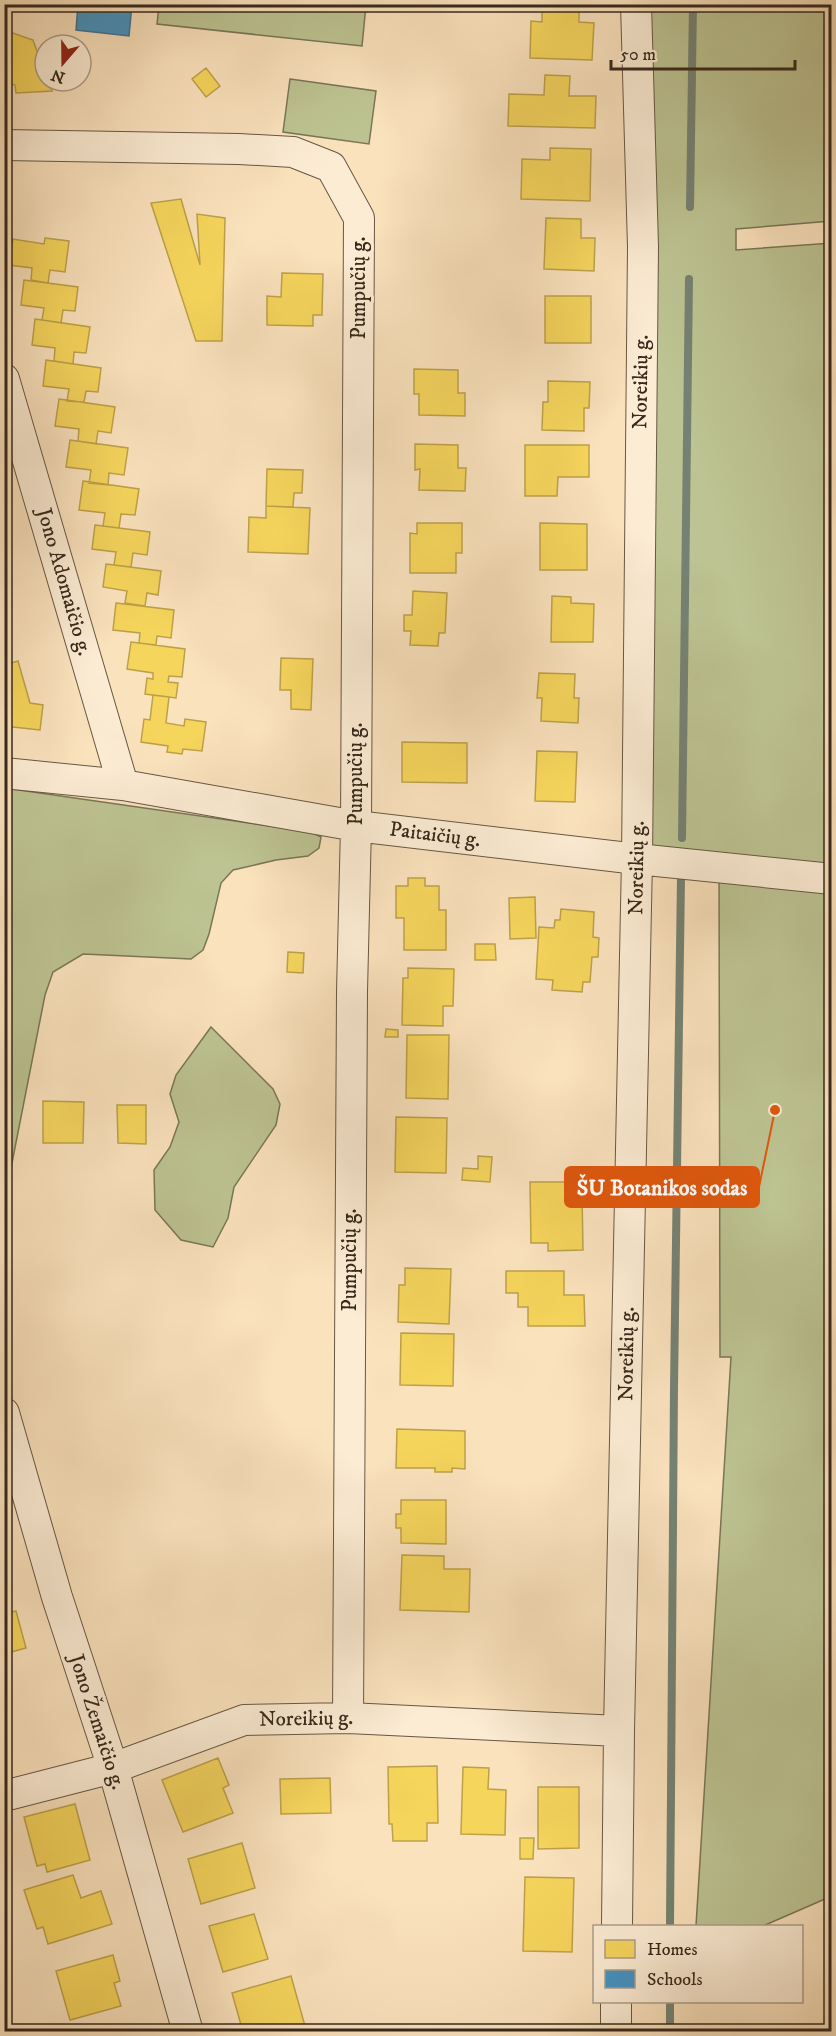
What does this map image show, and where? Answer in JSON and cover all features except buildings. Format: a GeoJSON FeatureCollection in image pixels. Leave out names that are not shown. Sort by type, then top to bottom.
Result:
{"type":"FeatureCollection","features":[{"type":"Feature","properties":{"kind":"street","name":"Noreikių g."},"geometry":{"type":"LineString","coordinates":[[617,1925],[637,859],[643,247],[636,4]]}},
{"type":"Feature","properties":{"kind":"street","name":"Pumpučių g."},"geometry":{"type":"LineString","coordinates":[[4,145],[293,152],[331,167],[359,218],[348,1718]]}},
{"type":"Feature","properties":{"kind":"street","name":"Jono Adomaičio g."},"geometry":{"type":"LineString","coordinates":[[4,379],[123,785]]}},
{"type":"Feature","properties":{"kind":"street","name":"Paitaičių g."},"geometry":{"type":"LineString","coordinates":[[4,773],[123,785],[356,826],[831,879]]}},
{"type":"Feature","properties":{"kind":"street","name":"Jono Žemaičio g."},"geometry":{"type":"LineString","coordinates":[[4,1413],[57,1597],[113,1768],[188,2031]]}},
{"type":"Feature","properties":{"kind":"street","name":"Noreikių g."},"geometry":{"type":"LineString","coordinates":[[4,1796],[113,1768],[244,1720],[348,1718],[619,1731]]}},
{"type":"Feature","properties":{"kind":"street"},"geometry":{"type":"LineString","coordinates":[[616,2003],[616,2031]]}},
{"type":"Feature","properties":{"kind":"green space"},"geometry":{"type":"Polygon","coordinates":[[[159,4],[366,5],[362,46],[157,24],[159,4]]]}},
{"type":"Feature","properties":{"kind":"green space"},"geometry":{"type":"Polygon","coordinates":[[[645,5],[831,5],[831,221],[736,229],[736,250],[832,243],[832,1896],[765,1925],[696,1925],[731,1357],[720,1357],[719,858],[649,850],[645,5]]]}},
{"type":"Feature","properties":{"kind":"green space"},"geometry":{"type":"Polygon","coordinates":[[[290,79],[376,91],[369,144],[283,132],[290,79]]]}},
{"type":"Feature","properties":{"kind":"green space"},"geometry":{"type":"Polygon","coordinates":[[[5,788],[311,832],[321,837],[319,848],[308,856],[276,860],[233,870],[221,883],[203,950],[191,959],[83,954],[53,972],[45,995],[11,1168],[5,1172],[5,788]]]}},
{"type":"Feature","properties":{"kind":"green space"},"geometry":{"type":"Polygon","coordinates":[[[211,1027],[273,1089],[280,1104],[276,1125],[234,1187],[228,1218],[213,1247],[181,1240],[155,1210],[154,1170],[170,1147],[179,1122],[170,1094],[176,1075],[211,1027]]]}},
{"type":"Feature","properties":{"kind":"waterway"},"geometry":{"type":"LineString","coordinates":[[690,207],[693,4]]}},
{"type":"Feature","properties":{"kind":"waterway"},"geometry":{"type":"LineString","coordinates":[[682,838],[689,279]]}},
{"type":"Feature","properties":{"kind":"waterway"},"geometry":{"type":"LineString","coordinates":[[670,1925],[681,877]]}},
{"type":"Feature","properties":{"kind":"waterway"},"geometry":{"type":"LineString","coordinates":[[670,2003],[670,2032]]}},
{"type":"Feature","properties":{"kind":"place","name":"ŠU Botanikos sodas"},"geometry":{"type":"Point","coordinates":[775,1110]}}]}
